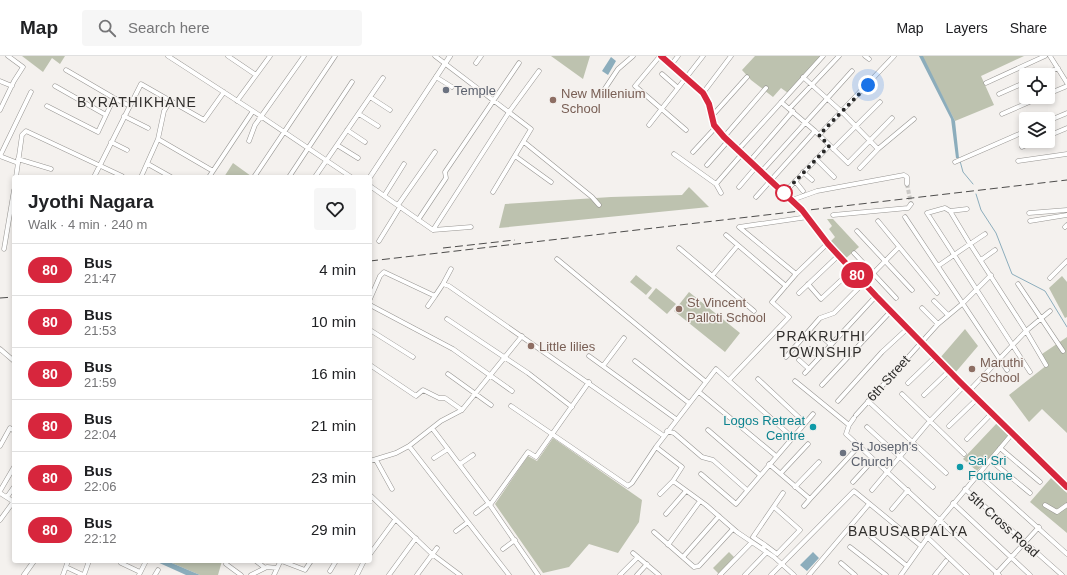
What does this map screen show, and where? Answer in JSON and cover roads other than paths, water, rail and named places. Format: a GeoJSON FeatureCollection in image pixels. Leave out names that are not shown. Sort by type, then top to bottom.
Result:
{"type":"FeatureCollection","features":[{"type":"Feature","properties":{"kind":"street"},"geometry":{"type":"LineString","coordinates":[[0,110],[1,104],[23,67],[8,56]]}},
{"type":"Feature","properties":{"kind":"street"},"geometry":{"type":"LineString","coordinates":[[168,56],[261,116],[348,175]]}},
{"type":"Feature","properties":{"kind":"street"},"geometry":{"type":"LineString","coordinates":[[228,56],[256,75]]}},
{"type":"Feature","properties":{"kind":"street"},"geometry":{"type":"LineString","coordinates":[[237,101],[270,56]]}},
{"type":"Feature","properties":{"kind":"street"},"geometry":{"type":"LineString","coordinates":[[250,141],[255,125],[304,56]]}},
{"type":"Feature","properties":{"kind":"street"},"geometry":{"type":"LineString","coordinates":[[255,175],[335,56]]}},
{"type":"Feature","properties":{"kind":"street"},"geometry":{"type":"LineString","coordinates":[[435,56],[445,62],[531,129],[493,192]]}},
{"type":"Feature","properties":{"kind":"street"},"geometry":{"type":"LineString","coordinates":[[371,175],[450,56]]}},
{"type":"Feature","properties":{"kind":"street"},"geometry":{"type":"LineString","coordinates":[[476,63],[481,56]]}},
{"type":"Feature","properties":{"kind":"street"},"geometry":{"type":"LineString","coordinates":[[604,90],[618,69],[633,56]]}},
{"type":"Feature","properties":{"kind":"street"},"geometry":{"type":"LineString","coordinates":[[686,130],[635,86],[661,56],[703,93],[709,104],[716,127],[724,137],[792,200],[808,217],[828,244],[876,296],[949,371],[1067,487]]}},
{"type":"Feature","properties":{"kind":"street"},"geometry":{"type":"LineString","coordinates":[[671,65],[678,56]]}},
{"type":"Feature","properties":{"kind":"street"},"geometry":{"type":"LineString","coordinates":[[649,125],[703,56]]}},
{"type":"Feature","properties":{"kind":"street"},"geometry":{"type":"LineString","coordinates":[[703,93],[731,56]]}},
{"type":"Feature","properties":{"kind":"street"},"geometry":{"type":"LineString","coordinates":[[738,150],[823,56]]}},
{"type":"Feature","properties":{"kind":"street"},"geometry":{"type":"LineString","coordinates":[[750,161],[812,85],[839,56]]}},
{"type":"Feature","properties":{"kind":"street"},"geometry":{"type":"LineString","coordinates":[[819,135],[894,56]]}},
{"type":"Feature","properties":{"kind":"street"},"geometry":{"type":"LineString","coordinates":[[986,83],[1045,56]]}},
{"type":"Feature","properties":{"kind":"street"},"geometry":{"type":"LineString","coordinates":[[1050,56],[1067,85],[1055,91]]}},
{"type":"Feature","properties":{"kind":"street"},"geometry":{"type":"LineString","coordinates":[[418,220],[446,178],[445,172],[519,63]]}},
{"type":"Feature","properties":{"kind":"street"},"geometry":{"type":"LineString","coordinates":[[66,70],[128,105]]}},
{"type":"Feature","properties":{"kind":"street"},"geometry":{"type":"LineString","coordinates":[[433,230],[509,112],[539,71]]}},
{"type":"Feature","properties":{"kind":"street"},"geometry":{"type":"LineString","coordinates":[[761,172],[852,71]]}},
{"type":"Feature","properties":{"kind":"street"},"geometry":{"type":"LineString","coordinates":[[662,74],[678,88]]}},
{"type":"Feature","properties":{"kind":"street"},"geometry":{"type":"LineString","coordinates":[[436,77],[452,87]]}},
{"type":"Feature","properties":{"kind":"street"},"geometry":{"type":"LineString","coordinates":[[712,116],[747,77]]}},
{"type":"Feature","properties":{"kind":"street"},"geometry":{"type":"LineString","coordinates":[[803,77],[842,112],[878,149]]}},
{"type":"Feature","properties":{"kind":"street"},"geometry":{"type":"LineString","coordinates":[[316,175],[383,78]]}},
{"type":"Feature","properties":{"kind":"street"},"geometry":{"type":"LineString","coordinates":[[0,81],[12,86]]}},
{"type":"Feature","properties":{"kind":"street"},"geometry":{"type":"LineString","coordinates":[[290,175],[352,82]]}},
{"type":"Feature","properties":{"kind":"street"},"geometry":{"type":"LineString","coordinates":[[95,175],[128,105],[140,84],[204,120],[224,92]]}},
{"type":"Feature","properties":{"kind":"street"},"geometry":{"type":"LineString","coordinates":[[999,94],[1019,85]]}},
{"type":"Feature","properties":{"kind":"street"},"geometry":{"type":"LineString","coordinates":[[55,86],[106,116]]}},
{"type":"Feature","properties":{"kind":"street"},"geometry":{"type":"LineString","coordinates":[[724,137],[766,88]]}},
{"type":"Feature","properties":{"kind":"street"},"geometry":{"type":"LineString","coordinates":[[31,92],[0,156],[51,169]]}},
{"type":"Feature","properties":{"kind":"street"},"geometry":{"type":"LineString","coordinates":[[370,97],[390,110]]}},
{"type":"Feature","properties":{"kind":"street"},"geometry":{"type":"LineString","coordinates":[[47,106],[98,132],[114,98]]}},
{"type":"Feature","properties":{"kind":"street"},"geometry":{"type":"LineString","coordinates":[[143,175],[158,139],[164,110],[170,101]]}},
{"type":"Feature","properties":{"kind":"street"},"geometry":{"type":"LineString","coordinates":[[781,102],[816,131],[849,165],[892,118]]}},
{"type":"Feature","properties":{"kind":"street"},"geometry":{"type":"LineString","coordinates":[[833,149],[880,102]]}},
{"type":"Feature","properties":{"kind":"street"},"geometry":{"type":"LineString","coordinates":[[1002,114],[1025,104]]}},
{"type":"Feature","properties":{"kind":"street"},"geometry":{"type":"LineString","coordinates":[[210,175],[253,111]]}},
{"type":"Feature","properties":{"kind":"street"},"geometry":{"type":"LineString","coordinates":[[1055,118],[1067,113]]}},
{"type":"Feature","properties":{"kind":"street"},"geometry":{"type":"LineString","coordinates":[[359,114],[378,126]]}},
{"type":"Feature","properties":{"kind":"street"},"geometry":{"type":"LineString","coordinates":[[124,116],[148,128]]}},
{"type":"Feature","properties":{"kind":"street"},"geometry":{"type":"LineString","coordinates":[[860,168],[878,149],[914,119]]}},
{"type":"Feature","properties":{"kind":"street"},"geometry":{"type":"LineString","coordinates":[[247,120],[255,125]]}},
{"type":"Feature","properties":{"kind":"street"},"geometry":{"type":"LineString","coordinates":[[693,152],[716,127]]}},
{"type":"Feature","properties":{"kind":"street"},"geometry":{"type":"LineString","coordinates":[[1055,133],[1067,128]]}},
{"type":"Feature","properties":{"kind":"street"},"geometry":{"type":"LineString","coordinates":[[347,130],[365,142]]}},
{"type":"Feature","properties":{"kind":"street"},"geometry":{"type":"LineString","coordinates":[[756,197],[816,131]]}},
{"type":"Feature","properties":{"kind":"street"},"geometry":{"type":"LineString","coordinates":[[16,175],[22,135],[26,132],[120,175]]}},
{"type":"Feature","properties":{"kind":"street"},"geometry":{"type":"LineString","coordinates":[[955,162],[1019,134]]}},
{"type":"Feature","properties":{"kind":"street"},"geometry":{"type":"LineString","coordinates":[[158,139],[213,171]]}},
{"type":"Feature","properties":{"kind":"street"},"geometry":{"type":"LineString","coordinates":[[707,165],[728,141]]}},
{"type":"Feature","properties":{"kind":"street"},"geometry":{"type":"LineString","coordinates":[[111,142],[127,150]]}},
{"type":"Feature","properties":{"kind":"street"},"geometry":{"type":"LineString","coordinates":[[524,142],[592,197],[599,205]]}},
{"type":"Feature","properties":{"kind":"street"},"geometry":{"type":"LineString","coordinates":[[337,145],[358,158]]}},
{"type":"Feature","properties":{"kind":"street"},"geometry":{"type":"LineString","coordinates":[[784,193],[829,146]]}},
{"type":"Feature","properties":{"kind":"street"},"geometry":{"type":"LineString","coordinates":[[379,241],[399,206],[435,152]]}},
{"type":"Feature","properties":{"kind":"street"},"geometry":{"type":"LineString","coordinates":[[674,154],[716,184],[721,192]]}},
{"type":"Feature","properties":{"kind":"street"},"geometry":{"type":"LineString","coordinates":[[716,184],[742,154]]}},
{"type":"Feature","properties":{"kind":"street"},"geometry":{"type":"LineString","coordinates":[[1018,161],[1067,154]]}},
{"type":"Feature","properties":{"kind":"street"},"geometry":{"type":"LineString","coordinates":[[515,156],[551,182]]}},
{"type":"Feature","properties":{"kind":"street"},"geometry":{"type":"LineString","coordinates":[[816,159],[834,177]]}},
{"type":"Feature","properties":{"kind":"street"},"geometry":{"type":"LineString","coordinates":[[148,164],[164,175]]}},
{"type":"Feature","properties":{"kind":"street"},"geometry":{"type":"LineString","coordinates":[[384,196],[404,164]]}},
{"type":"Feature","properties":{"kind":"street"},"geometry":{"type":"LineString","coordinates":[[739,187],[756,167]]}},
{"type":"Feature","properties":{"kind":"street"},"geometry":{"type":"LineString","coordinates":[[803,172],[812,180]]}},
{"type":"Feature","properties":{"kind":"street"},"geometry":{"type":"LineString","coordinates":[[792,200],[817,191],[904,175],[907,177],[907,184]]}},
{"type":"Feature","properties":{"kind":"street"},"geometry":{"type":"LineString","coordinates":[[795,181],[803,191]]}},
{"type":"Feature","properties":{"kind":"street"},"geometry":{"type":"LineString","coordinates":[[372,187],[433,230],[471,227]]}},
{"type":"Feature","properties":{"kind":"street"},"geometry":{"type":"LineString","coordinates":[[833,216],[908,208],[910,204]]}},
{"type":"Feature","properties":{"kind":"street"},"geometry":{"type":"LineString","coordinates":[[1030,372],[976,291],[927,213],[942,208],[947,208],[950,211],[1046,365]]}},
{"type":"Feature","properties":{"kind":"street"},"geometry":{"type":"LineString","coordinates":[[950,211],[967,209]]}},
{"type":"Feature","properties":{"kind":"street"},"geometry":{"type":"LineString","coordinates":[[1029,214],[1067,210]]}},
{"type":"Feature","properties":{"kind":"street"},"geometry":{"type":"LineString","coordinates":[[1030,221],[1067,215]]}},
{"type":"Feature","properties":{"kind":"street"},"geometry":{"type":"LineString","coordinates":[[796,274],[739,227],[808,217]]}},
{"type":"Feature","properties":{"kind":"street"},"geometry":{"type":"LineString","coordinates":[[906,217],[998,359],[1007,370]]}},
{"type":"Feature","properties":{"kind":"street"},"geometry":{"type":"LineString","coordinates":[[878,221],[937,293]]}},
{"type":"Feature","properties":{"kind":"street"},"geometry":{"type":"LineString","coordinates":[[4,249],[12,222]]}},
{"type":"Feature","properties":{"kind":"street"},"geometry":{"type":"LineString","coordinates":[[857,231],[884,262],[912,290]]}},
{"type":"Feature","properties":{"kind":"street"},"geometry":{"type":"LineString","coordinates":[[938,266],[985,234]]}},
{"type":"Feature","properties":{"kind":"street"},"geometry":{"type":"LineString","coordinates":[[726,235],[786,286]]}},
{"type":"Feature","properties":{"kind":"street"},"geometry":{"type":"LineString","coordinates":[[729,380],[789,317],[772,302],[796,274],[828,244]]}},
{"type":"Feature","properties":{"kind":"street"},"geometry":{"type":"LineString","coordinates":[[712,276],[738,245]]}},
{"type":"Feature","properties":{"kind":"street"},"geometry":{"type":"LineString","coordinates":[[786,357],[820,318],[834,313],[899,247]]}},
{"type":"Feature","properties":{"kind":"street"},"geometry":{"type":"LineString","coordinates":[[679,248],[754,311]]}},
{"type":"Feature","properties":{"kind":"street"},"geometry":{"type":"LineString","coordinates":[[981,260],[995,250]]}},
{"type":"Feature","properties":{"kind":"street"},"geometry":{"type":"LineString","coordinates":[[854,253],[896,298]]}},
{"type":"Feature","properties":{"kind":"street"},"geometry":{"type":"LineString","coordinates":[[799,293],[839,255]]}},
{"type":"Feature","properties":{"kind":"street"},"geometry":{"type":"LineString","coordinates":[[557,259],[706,382]]}},
{"type":"Feature","properties":{"kind":"street"},"geometry":{"type":"LineString","coordinates":[[1050,278],[1058,266],[1067,261]]}},
{"type":"Feature","properties":{"kind":"street"},"geometry":{"type":"LineString","coordinates":[[428,306],[451,269]]}},
{"type":"Feature","properties":{"kind":"street"},"geometry":{"type":"LineString","coordinates":[[808,284],[821,299],[852,270]]}},
{"type":"Feature","properties":{"kind":"street"},"geometry":{"type":"LineString","coordinates":[[372,294],[380,276],[384,272],[435,296]]}},
{"type":"Feature","properties":{"kind":"street","name":"6th Street"},"geometry":{"type":"LineString","coordinates":[[849,425],[868,401],[938,324],[962,304],[991,276]]}},
{"type":"Feature","properties":{"kind":"street"},"geometry":{"type":"LineString","coordinates":[[443,284],[449,286],[666,433],[674,433],[702,457],[713,460],[747,490]]}},
{"type":"Feature","properties":{"kind":"street"},"geometry":{"type":"LineString","coordinates":[[1018,284],[1063,351]]}},
{"type":"Feature","properties":{"kind":"street"},"geometry":{"type":"LineString","coordinates":[[805,373],[876,296]]}},
{"type":"Feature","properties":{"kind":"street"},"geometry":{"type":"LineString","coordinates":[[934,301],[948,315]]}},
{"type":"Feature","properties":{"kind":"street"},"geometry":{"type":"LineString","coordinates":[[372,306],[452,350],[512,391]]}},
{"type":"Feature","properties":{"kind":"street"},"geometry":{"type":"LineString","coordinates":[[922,308],[938,324]]}},
{"type":"Feature","properties":{"kind":"street"},"geometry":{"type":"LineString","coordinates":[[822,385],[891,311]]}},
{"type":"Feature","properties":{"kind":"street"},"geometry":{"type":"LineString","coordinates":[[969,390],[1026,331],[1050,311]]}},
{"type":"Feature","properties":{"kind":"street"},"geometry":{"type":"LineString","coordinates":[[447,319],[504,357],[572,406]]}},
{"type":"Feature","properties":{"kind":"street"},"geometry":{"type":"LineString","coordinates":[[838,401],[882,352],[908,328]]}},
{"type":"Feature","properties":{"kind":"street"},"geometry":{"type":"LineString","coordinates":[[372,331],[413,357]]}},
{"type":"Feature","properties":{"kind":"street"},"geometry":{"type":"LineString","coordinates":[[372,461],[396,453],[409,446],[440,421],[462,410],[522,336]]}},
{"type":"Feature","properties":{"kind":"street"},"geometry":{"type":"LineString","coordinates":[[821,336],[831,345]]}},
{"type":"Feature","properties":{"kind":"street"},"geometry":{"type":"LineString","coordinates":[[603,366],[624,338]]}},
{"type":"Feature","properties":{"kind":"street"},"geometry":{"type":"LineString","coordinates":[[0,349],[12,359]]}},
{"type":"Feature","properties":{"kind":"street"},"geometry":{"type":"LineString","coordinates":[[810,349],[819,357]]}},
{"type":"Feature","properties":{"kind":"street"},"geometry":{"type":"LineString","coordinates":[[588,356],[676,419]]}},
{"type":"Feature","properties":{"kind":"street"},"geometry":{"type":"LineString","coordinates":[[908,382],[935,356]]}},
{"type":"Feature","properties":{"kind":"street"},"geometry":{"type":"LineString","coordinates":[[799,360],[808,369]]}},
{"type":"Feature","properties":{"kind":"street"},"geometry":{"type":"LineString","coordinates":[[635,361],[690,403]]}},
{"type":"Feature","properties":{"kind":"street"},"geometry":{"type":"LineString","coordinates":[[372,366],[416,396],[424,390],[439,398],[445,398],[462,410]]}},
{"type":"Feature","properties":{"kind":"street"},"geometry":{"type":"LineString","coordinates":[[511,406],[553,433],[628,486],[632,483],[676,419],[716,369],[792,437]]}},
{"type":"Feature","properties":{"kind":"street"},"geometry":{"type":"LineString","coordinates":[[924,395],[949,371]]}},
{"type":"Feature","properties":{"kind":"street"},"geometry":{"type":"LineString","coordinates":[[448,374],[491,405]]}},
{"type":"Feature","properties":{"kind":"street"},"geometry":{"type":"LineString","coordinates":[[758,378],[805,423]]}},
{"type":"Feature","properties":{"kind":"street"},"geometry":{"type":"LineString","coordinates":[[795,381],[849,425],[846,434],[886,472],[908,490],[997,575],[1039,527]]}},
{"type":"Feature","properties":{"kind":"street"},"geometry":{"type":"LineString","coordinates":[[476,513],[490,504],[528,452],[536,457],[589,382]]}},
{"type":"Feature","properties":{"kind":"street"},"geometry":{"type":"LineString","coordinates":[[872,490],[912,441],[964,386]]}},
{"type":"Feature","properties":{"kind":"street"},"geometry":{"type":"LineString","coordinates":[[699,392],[776,456]]}},
{"type":"Feature","properties":{"kind":"street"},"geometry":{"type":"LineString","coordinates":[[902,394],[929,422],[964,454]]}},
{"type":"Feature","properties":{"kind":"street"},"geometry":{"type":"LineString","coordinates":[[949,426],[977,399]]}},
{"type":"Feature","properties":{"kind":"street"},"geometry":{"type":"LineString","coordinates":[[868,401],[946,473]]}},
{"type":"Feature","properties":{"kind":"street"},"geometry":{"type":"LineString","coordinates":[[967,439],[992,413]]}},
{"type":"Feature","properties":{"kind":"street"},"geometry":{"type":"LineString","coordinates":[[701,474],[736,504],[813,414]]}},
{"type":"Feature","properties":{"kind":"street"},"geometry":{"type":"LineString","coordinates":[[867,427],[933,487]]}},
{"type":"Feature","properties":{"kind":"street"},"geometry":{"type":"LineString","coordinates":[[0,446],[10,428],[12,430]]}},
{"type":"Feature","properties":{"kind":"street"},"geometry":{"type":"LineString","coordinates":[[432,428],[490,504],[538,575]]}},
{"type":"Feature","properties":{"kind":"street"},"geometry":{"type":"LineString","coordinates":[[708,430],[760,475]]}},
{"type":"Feature","properties":{"kind":"street"},"geometry":{"type":"LineString","coordinates":[[901,575],[953,503],[1012,434]]}},
{"type":"Feature","properties":{"kind":"street"},"geometry":{"type":"LineString","coordinates":[[781,473],[808,444]]}},
{"type":"Feature","properties":{"kind":"street"},"geometry":{"type":"LineString","coordinates":[[409,446],[509,575]]}},
{"type":"Feature","properties":{"kind":"street"},"geometry":{"type":"LineString","coordinates":[[804,506],[859,446]]}},
{"type":"Feature","properties":{"kind":"street"},"geometry":{"type":"LineString","coordinates":[[656,447],[682,467],[673,481],[660,494]]}},
{"type":"Feature","properties":{"kind":"street"},"geometry":{"type":"LineString","coordinates":[[1000,448],[1040,482]]}},
{"type":"Feature","properties":{"kind":"street"},"geometry":{"type":"LineString","coordinates":[[434,458],[448,449]]}},
{"type":"Feature","properties":{"kind":"street"},"geometry":{"type":"LineString","coordinates":[[460,464],[473,455]]}},
{"type":"Feature","properties":{"kind":"street"},"geometry":{"type":"LineString","coordinates":[[376,460],[392,489]]}},
{"type":"Feature","properties":{"kind":"street"},"geometry":{"type":"LineString","coordinates":[[853,482],[873,460]]}},
{"type":"Feature","properties":{"kind":"street"},"geometry":{"type":"LineString","coordinates":[[990,460],[1030,493]]}},
{"type":"Feature","properties":{"kind":"street"},"geometry":{"type":"LineString","coordinates":[[795,487],[819,462]]}},
{"type":"Feature","properties":{"kind":"street"},"geometry":{"type":"LineString","coordinates":[[769,464],[810,499]]}},
{"type":"Feature","properties":{"kind":"street"},"geometry":{"type":"LineString","coordinates":[[12,471],[0,492],[12,501]]}},
{"type":"Feature","properties":{"kind":"street"},"geometry":{"type":"LineString","coordinates":[[978,474],[1039,527],[1067,554]]}},
{"type":"Feature","properties":{"kind":"street"},"geometry":{"type":"LineString","coordinates":[[673,481],[719,516],[733,529],[752,542],[777,554],[800,530],[774,507]]}},
{"type":"Feature","properties":{"kind":"street","name":"5th Cross Road"},"geometry":{"type":"LineString","coordinates":[[965,489],[1062,575]]}},
{"type":"Feature","properties":{"kind":"street"},"geometry":{"type":"LineString","coordinates":[[7,497],[12,490]]}},
{"type":"Feature","properties":{"kind":"street"},"geometry":{"type":"LineString","coordinates":[[892,509],[908,490]]}},
{"type":"Feature","properties":{"kind":"street"},"geometry":{"type":"LineString","coordinates":[[666,514],[686,491]]}},
{"type":"Feature","properties":{"kind":"street"},"geometry":{"type":"LineString","coordinates":[[772,575],[854,491],[921,546]]}},
{"type":"Feature","properties":{"kind":"street"},"geometry":{"type":"LineString","coordinates":[[783,493],[752,537],[794,575]]}},
{"type":"Feature","properties":{"kind":"street"},"geometry":{"type":"LineString","coordinates":[[372,497],[432,554],[460,575]]}},
{"type":"Feature","properties":{"kind":"street"},"geometry":{"type":"LineString","coordinates":[[668,545],[700,501]]}},
{"type":"Feature","properties":{"kind":"street"},"geometry":{"type":"LineString","coordinates":[[953,503],[1030,575]]}},
{"type":"Feature","properties":{"kind":"street"},"geometry":{"type":"LineString","coordinates":[[809,575],[869,504]]}},
{"type":"Feature","properties":{"kind":"street"},"geometry":{"type":"LineString","coordinates":[[0,520],[12,505]]}},
{"type":"Feature","properties":{"kind":"street"},"geometry":{"type":"LineString","coordinates":[[1045,505],[1057,512],[1067,505]]}},
{"type":"Feature","properties":{"kind":"street"},"geometry":{"type":"LineString","coordinates":[[683,557],[719,516]]}},
{"type":"Feature","properties":{"kind":"street"},"geometry":{"type":"LineString","coordinates":[[372,551],[395,520]]}},
{"type":"Feature","properties":{"kind":"street"},"geometry":{"type":"LineString","coordinates":[[456,531],[468,522]]}},
{"type":"Feature","properties":{"kind":"street"},"geometry":{"type":"LineString","coordinates":[[654,532],[694,567],[699,566],[733,529]]}},
{"type":"Feature","properties":{"kind":"street"},"geometry":{"type":"LineString","coordinates":[[869,535],[907,566]]}},
{"type":"Feature","properties":{"kind":"street"},"geometry":{"type":"LineString","coordinates":[[927,537],[966,575]]}},
{"type":"Feature","properties":{"kind":"street"},"geometry":{"type":"LineString","coordinates":[[389,575],[416,538]]}},
{"type":"Feature","properties":{"kind":"street"},"geometry":{"type":"LineString","coordinates":[[503,549],[515,540]]}},
{"type":"Feature","properties":{"kind":"street"},"geometry":{"type":"LineString","coordinates":[[720,575],[752,542]]}},
{"type":"Feature","properties":{"kind":"street"},"geometry":{"type":"LineString","coordinates":[[850,547],[886,575]]}},
{"type":"Feature","properties":{"kind":"street"},"geometry":{"type":"LineString","coordinates":[[417,575],[437,548]]}},
{"type":"Feature","properties":{"kind":"street"},"geometry":{"type":"LineString","coordinates":[[744,575],[767,552]]}},
{"type":"Feature","properties":{"kind":"street"},"geometry":{"type":"LineString","coordinates":[[633,553],[659,575]]}},
{"type":"Feature","properties":{"kind":"street"},"geometry":{"type":"LineString","coordinates":[[620,575],[638,557]]}},
{"type":"Feature","properties":{"kind":"street"},"geometry":{"type":"LineString","coordinates":[[935,575],[946,561]]}},
{"type":"Feature","properties":{"kind":"street"},"geometry":{"type":"LineString","coordinates":[[24,575],[33,563]]}},
{"type":"Feature","properties":{"kind":"street"},"geometry":{"type":"LineString","coordinates":[[63,575],[67,563]]}},
{"type":"Feature","properties":{"kind":"street"},"geometry":{"type":"LineString","coordinates":[[66,567],[83,575],[88,563]]}},
{"type":"Feature","properties":{"kind":"street"},"geometry":{"type":"LineString","coordinates":[[121,563],[140,574],[145,563]]}},
{"type":"Feature","properties":{"kind":"street"},"geometry":{"type":"LineString","coordinates":[[259,563],[265,568]]}},
{"type":"Feature","properties":{"kind":"street"},"geometry":{"type":"LineString","coordinates":[[274,575],[279,563]]}},
{"type":"Feature","properties":{"kind":"street"},"geometry":{"type":"LineString","coordinates":[[289,563],[305,570],[310,563]]}},
{"type":"Feature","properties":{"kind":"street"},"geometry":{"type":"LineString","coordinates":[[330,571],[335,563]]}},
{"type":"Feature","properties":{"kind":"street"},"geometry":{"type":"LineString","coordinates":[[357,575],[363,563]]}},
{"type":"Feature","properties":{"kind":"street"},"geometry":{"type":"LineString","coordinates":[[841,563],[855,575]]}},
{"type":"Feature","properties":{"kind":"street"},"geometry":{"type":"LineString","coordinates":[[226,564],[241,575]]}},
{"type":"Feature","properties":{"kind":"street"},"geometry":{"type":"LineString","coordinates":[[637,575],[647,564]]}},
{"type":"Feature","properties":{"kind":"street"},"geometry":{"type":"LineString","coordinates":[[251,575],[265,568],[276,569]]}},
{"type":"Feature","properties":{"kind":"street"},"geometry":{"type":"LineString","coordinates":[[155,575],[158,570]]}},
{"type":"Feature","properties":{"kind":"water"},"geometry":{"type":"Polygon","coordinates":[[[919,56],[923,56],[955,121],[959,158],[956,158],[951,119],[919,56]]]}},
{"type":"Feature","properties":{"kind":"water"},"geometry":{"type":"Polygon","coordinates":[[[611,57],[616,61],[608,75],[602,71],[611,57]]]}},
{"type":"Feature","properties":{"kind":"water"},"geometry":{"type":"Polygon","coordinates":[[[813,552],[819,558],[807,571],[800,565],[813,552]]]}},
{"type":"Feature","properties":{"kind":"water"},"geometry":{"type":"Polygon","coordinates":[[[159,563],[172,563],[200,575],[186,575],[159,563]]]}},
{"type":"Feature","properties":{"kind":"waterway"},"geometry":{"type":"LineString","coordinates":[[960,161],[963,172],[973,184]]}},
{"type":"Feature","properties":{"kind":"waterway"},"geometry":{"type":"LineString","coordinates":[[976,194],[981,210],[996,233],[1012,274],[1045,291],[1067,327]]}},
{"type":"Feature","properties":{"kind":"tunnel"},"geometry":{"type":"LineString","coordinates":[[907,184],[911,204]]}},
{"type":"Feature","properties":{"kind":"railway"},"geometry":{"type":"LineString","coordinates":[[372,261],[1067,180]]}},
{"type":"Feature","properties":{"kind":"railway"},"geometry":{"type":"LineString","coordinates":[[443,248],[515,240]]}},
{"type":"Feature","properties":{"kind":"railway"},"geometry":{"type":"LineString","coordinates":[[0,298],[12,297]]}},
{"type":"Feature","properties":{"kind":"place","name":"Temple"},"geometry":{"type":"Point","coordinates":[446,90]}},
{"type":"Feature","properties":{"kind":"place","name":"New Millenium School"},"geometry":{"type":"Point","coordinates":[553,100]}},
{"type":"Feature","properties":{"kind":"place","name":"St Vincent Palloti School"},"geometry":{"type":"Point","coordinates":[679,309]}},
{"type":"Feature","properties":{"kind":"place","name":"Little lilies"},"geometry":{"type":"Point","coordinates":[531,346]}},
{"type":"Feature","properties":{"kind":"place","name":"Maruthi School"},"geometry":{"type":"Point","coordinates":[972,369]}},
{"type":"Feature","properties":{"kind":"place","name":"Logos Retreat Centre"},"geometry":{"type":"Point","coordinates":[813,427]}},
{"type":"Feature","properties":{"kind":"place","name":"St Joseph's Church"},"geometry":{"type":"Point","coordinates":[843,453]}},
{"type":"Feature","properties":{"kind":"place","name":"Sai Sri Fortune"},"geometry":{"type":"Point","coordinates":[960,467]}},
{"type":"Feature","properties":{"kind":"district","name":"BYRATHIKHANE"},"geometry":{"type":"Point","coordinates":[137,102]}},
{"type":"Feature","properties":{"kind":"district","name":"PRAKRUTHI TOWNSHIP"},"geometry":{"type":"Point","coordinates":[821,344]}},
{"type":"Feature","properties":{"kind":"district","name":"BABUSABPALYA"},"geometry":{"type":"Point","coordinates":[908,531]}}]}
